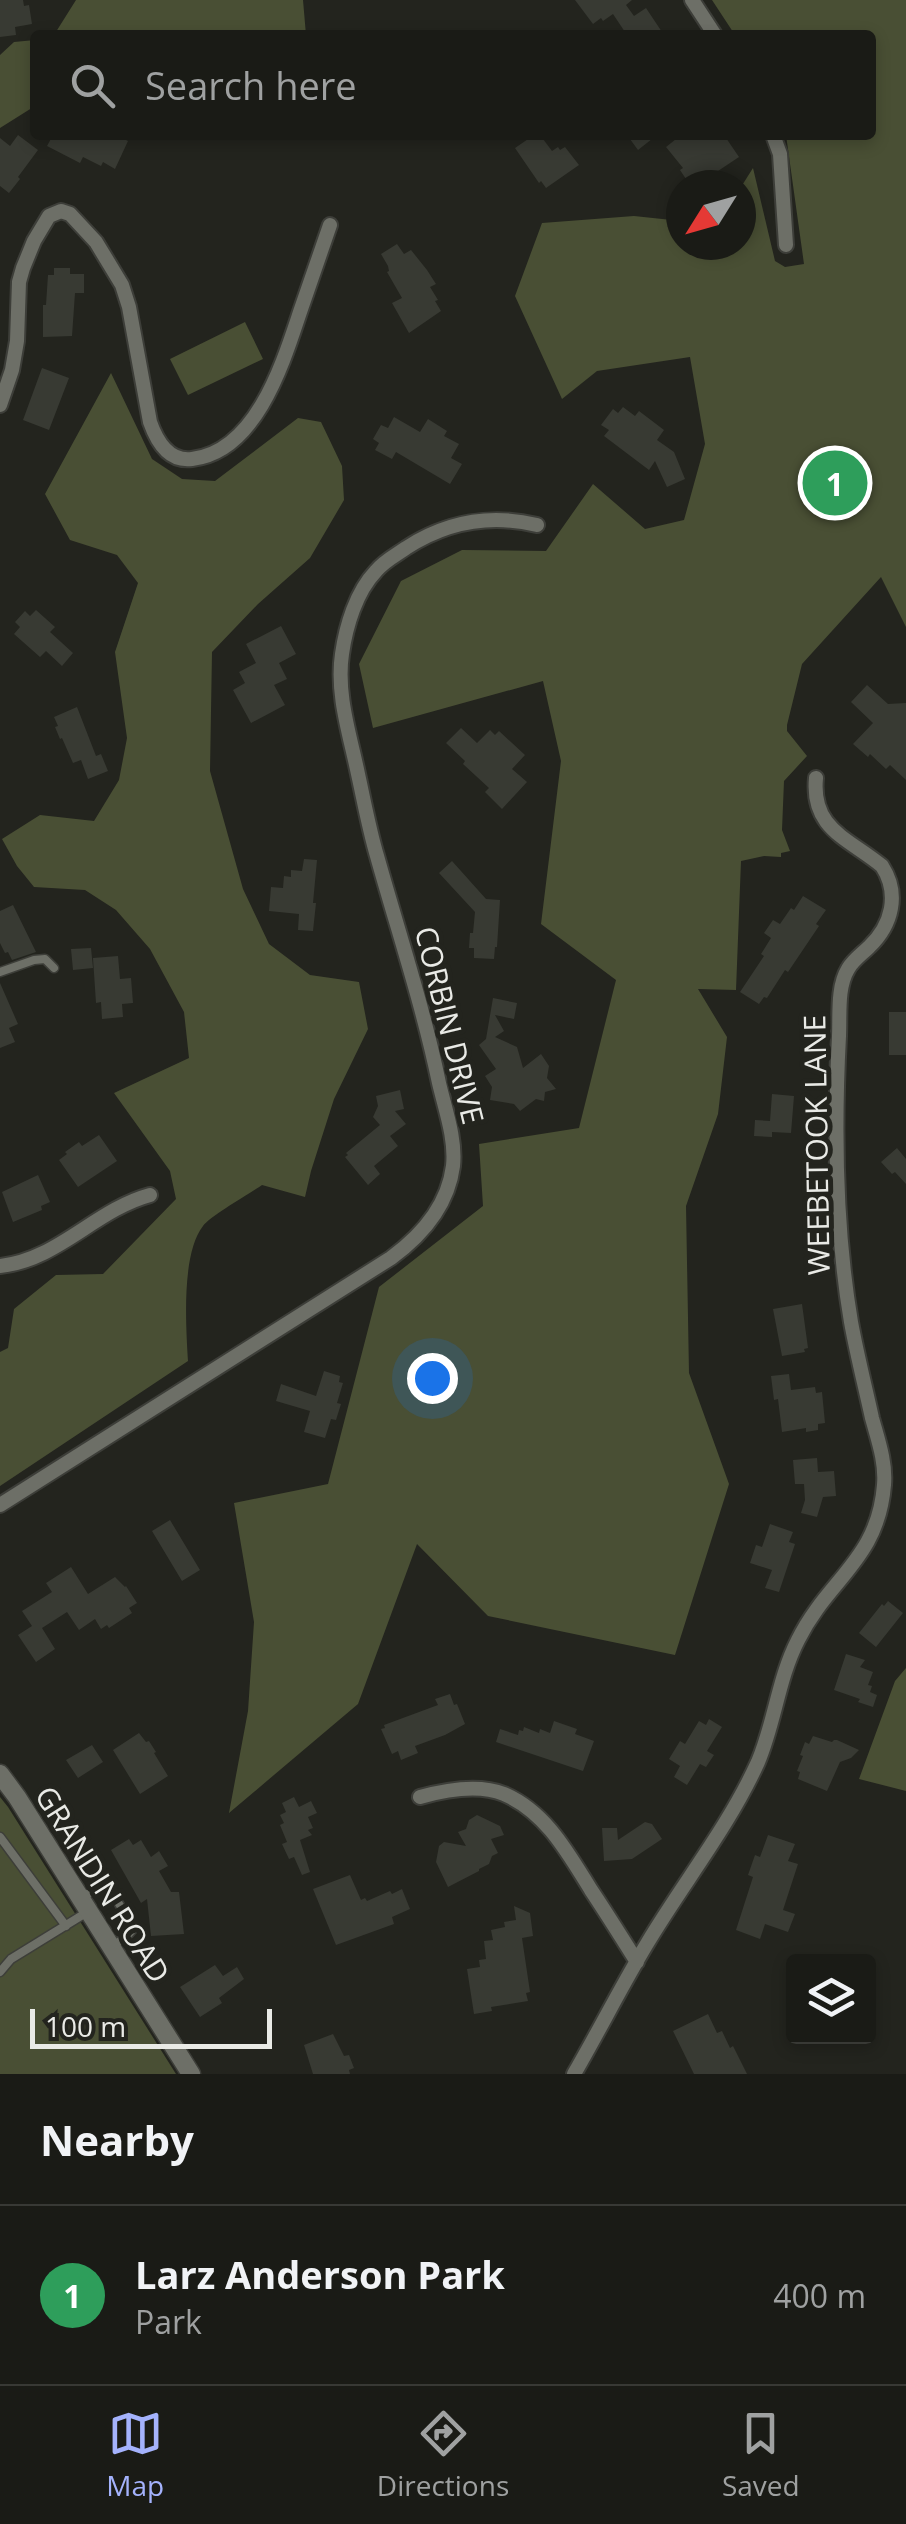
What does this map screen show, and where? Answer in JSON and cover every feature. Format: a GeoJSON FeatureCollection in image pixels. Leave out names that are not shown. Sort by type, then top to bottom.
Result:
{"type":"FeatureCollection","features":[{"type":"Feature","properties":{"kind":"street"},"geometry":{"type":"LineString","coordinates":[[692,0],[713,30]]}},
{"type":"Feature","properties":{"kind":"street"},"geometry":{"type":"LineString","coordinates":[[776,140],[780,154],[786,245]]}},
{"type":"Feature","properties":{"kind":"street"},"geometry":{"type":"LineString","coordinates":[[0,406],[14,356],[19,282],[34,241],[53,213],[70,214],[96,242],[122,286],[150,422],[163,448],[182,459],[207,455],[225,446],[254,419],[279,374],[330,225]]}},
{"type":"Feature","properties":{"kind":"street","name":"CORBIN DRIVE"},"geometry":{"type":"LineString","coordinates":[[0,1505],[391,1258],[425,1227],[438,1208],[453,1164],[451,1139],[432,1050],[375,850],[342,702],[341,656],[358,598],[374,572],[411,545],[438,532],[481,520],[518,520],[537,525]]}},
{"type":"Feature","properties":{"kind":"street","name":"WEEBETOOK LANE"},"geometry":{"type":"LineString","coordinates":[[574,2074],[654,1932],[707,1854],[756,1765],[798,1640],[813,1613],[867,1546],[883,1499],[882,1456],[860,1368],[846,1288],[838,1183],[838,1059],[840,992],[848,969],[884,930],[892,894],[882,866],[826,824],[814,796],[816,778]]}},
{"type":"Feature","properties":{"kind":"street"},"geometry":{"type":"LineString","coordinates":[[0,1266],[54,1249],[130,1200],[150,1196]]}},
{"type":"Feature","properties":{"kind":"street","name":"GRANDIN ROAD"},"geometry":{"type":"LineString","coordinates":[[0,1774],[191,2074]]}},
{"type":"Feature","properties":{"kind":"street"},"geometry":{"type":"LineString","coordinates":[[420,1798],[461,1789],[482,1790],[502,1793],[524,1806],[560,1839],[637,1962]]}},
{"type":"Feature","properties":{"kind":"lane"},"geometry":{"type":"LineString","coordinates":[[0,972],[34,960],[45,960],[54,968]]}},
{"type":"Feature","properties":{"kind":"lane"},"geometry":{"type":"LineString","coordinates":[[0,1837],[66,1926]]}},
{"type":"Feature","properties":{"kind":"lane"},"geometry":{"type":"LineString","coordinates":[[0,1972],[11,1959],[66,1926],[93,1890],[102,1888],[110,1891],[134,1928],[111,1947]]}},
{"type":"Feature","properties":{"kind":"green space"},"geometry":{"type":"Polygon","coordinates":[[[76,0],[303,0],[306,30],[57,30],[76,0]]]}},
{"type":"Feature","properties":{"kind":"green space"},"geometry":{"type":"Polygon","coordinates":[[[712,0],[906,0],[906,627],[881,577],[802,664],[787,725],[787,731],[807,756],[784,781],[782,830],[790,851],[781,853],[781,857],[741,861],[736,990],[698,989],[727,1037],[718,1114],[686,1206],[689,1373],[729,1484],[675,1655],[488,1616],[417,1544],[358,1704],[229,1813],[248,1711],[254,1622],[234,1503],[328,1484],[379,1287],[483,1206],[479,1144],[579,1128],[616,980],[541,924],[561,761],[543,681],[373,728],[359,664],[401,581],[462,550],[546,551],[593,484],[645,529],[684,520],[705,444],[690,357],[597,371],[562,399],[515,296],[542,223],[634,216],[666,219],[666,260],[756,260],[756,181],[775,261],[785,267],[804,264],[787,140],[876,140],[876,30],[732,30],[712,0]]]}},
{"type":"Feature","properties":{"kind":"green space"},"geometry":{"type":"Polygon","coordinates":[[[30,40],[30,109],[0,128],[0,55],[14,42],[30,40]]]}},
{"type":"Feature","properties":{"kind":"green space"},"geometry":{"type":"Polygon","coordinates":[[[245,322],[263,359],[188,395],[170,359],[245,322]]]}},
{"type":"Feature","properties":{"kind":"green space"},"geometry":{"type":"Polygon","coordinates":[[[111,373],[152,459],[182,479],[215,481],[298,418],[321,422],[342,466],[344,500],[310,558],[212,652],[210,771],[243,889],[269,944],[310,975],[359,982],[368,1029],[334,1099],[305,1197],[262,1185],[207,1222],[196,1238],[188,1272],[188,1361],[0,1486],[0,1352],[8,1348],[14,1309],[56,1275],[103,1274],[176,1199],[170,1171],[114,1093],[189,1058],[184,1012],[150,949],[116,910],[85,890],[34,887],[2,839],[40,815],[94,821],[119,780],[127,738],[115,652],[138,583],[117,555],[70,540],[45,494],[111,373]]]}},
{"type":"Feature","properties":{"kind":"green space"},"geometry":{"type":"Polygon","coordinates":[[[906,1668],[906,1791],[859,1779],[895,1681],[906,1668]]]}},
{"type":"Feature","properties":{"kind":"green space"},"geometry":{"type":"Polygon","coordinates":[[[0,1797],[8,1807],[176,2074],[0,2074],[0,1797]]]}},
{"type":"Feature","properties":{"kind":"building"},"geometry":{"type":"Polygon","coordinates":[[[0,0],[23,0],[24,6],[29,5],[32,24],[15,27],[16,35],[0,37],[0,0]]]}},
{"type":"Feature","properties":{"kind":"building"},"geometry":{"type":"Polygon","coordinates":[[[575,0],[632,0],[626,5],[634,16],[646,8],[661,30],[624,30],[613,14],[593,24],[575,0]]]}},
{"type":"Feature","properties":{"kind":"building"},"geometry":{"type":"Polygon","coordinates":[[[18,135],[38,150],[9,193],[0,186],[0,138],[10,146],[18,135]]]}},
{"type":"Feature","properties":{"kind":"building"},"geometry":{"type":"Polygon","coordinates":[[[50,140],[128,141],[115,169],[83,157],[80,163],[47,146],[50,140]]]}},
{"type":"Feature","properties":{"kind":"building"},"geometry":{"type":"Polygon","coordinates":[[[527,140],[544,140],[552,151],[565,147],[579,165],[546,188],[515,148],[527,140]]]}},
{"type":"Feature","properties":{"kind":"building"},"geometry":{"type":"Polygon","coordinates":[[[631,140],[651,140],[638,150],[631,140]]]}},
{"type":"Feature","properties":{"kind":"building"},"geometry":{"type":"Polygon","coordinates":[[[675,140],[727,140],[739,157],[720,170],[680,170],[683,168],[666,147],[675,140]]]}},
{"type":"Feature","properties":{"kind":"building"},"geometry":{"type":"Polygon","coordinates":[[[397,244],[404,254],[411,250],[427,270],[436,284],[430,287],[441,311],[409,333],[392,303],[402,298],[381,254],[397,244]]]}},
{"type":"Feature","properties":{"kind":"building"},"geometry":{"type":"Polygon","coordinates":[[[54,268],[70,268],[70,274],[84,274],[84,293],[75,293],[72,336],[43,337],[43,305],[48,275],[54,275],[54,268]]]}},
{"type":"Feature","properties":{"kind":"building"},"geometry":{"type":"Polygon","coordinates":[[[42,368],[69,378],[49,430],[23,420],[42,368]]]}},
{"type":"Feature","properties":{"kind":"building"},"geometry":{"type":"Polygon","coordinates":[[[623,407],[635,416],[639,411],[664,430],[657,440],[674,452],[685,479],[667,487],[655,461],[649,470],[604,436],[609,430],[601,425],[613,409],[618,413],[623,407]]]}},
{"type":"Feature","properties":{"kind":"building"},"geometry":{"type":"Polygon","coordinates":[[[394,417],[420,432],[428,419],[447,431],[444,436],[459,444],[451,458],[462,464],[450,484],[396,452],[392,459],[375,450],[379,443],[373,439],[381,425],[388,428],[394,417]]]}},
{"type":"Feature","properties":{"kind":"building"},"geometry":{"type":"Polygon","coordinates":[[[36,610],[55,627],[50,632],[73,653],[62,666],[46,651],[40,657],[14,634],[20,627],[15,622],[25,611],[30,616],[36,610]]]}},
{"type":"Feature","properties":{"kind":"building"},"geometry":{"type":"Polygon","coordinates":[[[281,626],[296,654],[279,663],[287,679],[274,685],[285,705],[251,723],[233,690],[245,683],[239,672],[256,663],[246,644],[281,626]]]}},
{"type":"Feature","properties":{"kind":"building"},"geometry":{"type":"Polygon","coordinates":[[[867,685],[888,704],[906,703],[906,780],[890,765],[886,769],[853,744],[873,723],[851,702],[867,685]]]}},
{"type":"Feature","properties":{"kind":"building"},"geometry":{"type":"Polygon","coordinates":[[[77,707],[96,756],[101,754],[108,771],[88,779],[81,760],[73,763],[55,727],[58,726],[54,717],[77,707]]]}},
{"type":"Feature","properties":{"kind":"building"},"geometry":{"type":"Polygon","coordinates":[[[461,728],[477,743],[490,730],[495,735],[499,731],[525,755],[512,769],[527,782],[502,809],[485,792],[489,788],[446,743],[461,728]]]}},
{"type":"Feature","properties":{"kind":"building"},"geometry":{"type":"Polygon","coordinates":[[[304,859],[317,860],[313,931],[298,930],[299,914],[269,911],[271,887],[283,888],[284,876],[291,877],[291,870],[302,871],[304,859]]]}},
{"type":"Feature","properties":{"kind":"building"},"geometry":{"type":"Polygon","coordinates":[[[452,861],[486,899],[500,900],[494,959],[474,958],[474,948],[469,948],[475,912],[439,873],[452,861]]]}},
{"type":"Feature","properties":{"kind":"building"},"geometry":{"type":"Polygon","coordinates":[[[803,896],[826,910],[788,972],[785,970],[759,1004],[740,992],[764,956],[761,954],[771,938],[764,933],[773,920],[780,924],[803,896]]]}},
{"type":"Feature","properties":{"kind":"building"},"geometry":{"type":"Polygon","coordinates":[[[13,905],[36,952],[12,960],[0,943],[0,911],[13,905]]]}},
{"type":"Feature","properties":{"kind":"building"},"geometry":{"type":"Polygon","coordinates":[[[91,948],[93,968],[73,970],[71,949],[91,948]]]}},
{"type":"Feature","properties":{"kind":"building"},"geometry":{"type":"Polygon","coordinates":[[[118,956],[120,979],[131,978],[133,1003],[122,1004],[123,1017],[102,1019],[101,1002],[96,1003],[93,958],[118,956]]]}},
{"type":"Feature","properties":{"kind":"building"},"geometry":{"type":"Polygon","coordinates":[[[0,983],[18,1024],[9,1028],[15,1042],[0,1048],[0,983]]]}},
{"type":"Feature","properties":{"kind":"building"},"geometry":{"type":"Polygon","coordinates":[[[493,998],[517,1003],[514,1019],[495,1015],[504,1031],[495,1037],[517,1047],[523,1068],[541,1054],[549,1066],[547,1078],[556,1089],[545,1092],[544,1101],[536,1099],[520,1111],[514,1104],[490,1100],[492,1087],[485,1076],[496,1069],[479,1045],[486,1039],[493,998]]]}},
{"type":"Feature","properties":{"kind":"building"},"geometry":{"type":"Polygon","coordinates":[[[889,1012],[906,1012],[906,1055],[889,1055],[889,1012]]]}},
{"type":"Feature","properties":{"kind":"building"},"geometry":{"type":"Polygon","coordinates":[[[400,1090],[404,1109],[395,1111],[406,1124],[390,1136],[398,1146],[374,1166],[380,1174],[368,1185],[345,1157],[346,1153],[380,1125],[373,1117],[378,1106],[376,1096],[400,1090]]]}},
{"type":"Feature","properties":{"kind":"building"},"geometry":{"type":"Polygon","coordinates":[[[772,1094],[794,1096],[791,1133],[754,1136],[755,1120],[770,1121],[772,1094]]]}},
{"type":"Feature","properties":{"kind":"building"},"geometry":{"type":"Polygon","coordinates":[[[99,1135],[117,1161],[78,1187],[59,1160],[79,1142],[82,1146],[99,1135]]]}},
{"type":"Feature","properties":{"kind":"building"},"geometry":{"type":"Polygon","coordinates":[[[897,1148],[906,1159],[906,1184],[881,1162],[897,1148]]]}},
{"type":"Feature","properties":{"kind":"building"},"geometry":{"type":"Polygon","coordinates":[[[38,1175],[50,1202],[41,1206],[42,1210],[13,1222],[2,1192],[38,1175]]]}},
{"type":"Feature","properties":{"kind":"building"},"geometry":{"type":"Polygon","coordinates":[[[802,1304],[808,1348],[782,1356],[773,1309],[802,1304]]]}},
{"type":"Feature","properties":{"kind":"building"},"geometry":{"type":"Polygon","coordinates":[[[324,1371],[340,1376],[339,1382],[343,1383],[336,1420],[331,1419],[325,1438],[304,1432],[310,1411],[276,1401],[281,1384],[316,1396],[324,1371]]]}},
{"type":"Feature","properties":{"kind":"building"},"geometry":{"type":"Polygon","coordinates":[[[789,1374],[791,1390],[815,1387],[816,1393],[822,1392],[825,1423],[818,1424],[818,1430],[782,1432],[771,1376],[789,1374]]]}},
{"type":"Feature","properties":{"kind":"building"},"geometry":{"type":"Polygon","coordinates":[[[817,1458],[818,1472],[834,1471],[836,1496],[823,1497],[817,1517],[801,1513],[804,1484],[795,1484],[793,1460],[817,1458]]]}},
{"type":"Feature","properties":{"kind":"building"},"geometry":{"type":"Polygon","coordinates":[[[170,1520],[200,1570],[182,1581],[152,1531],[170,1520]]]}},
{"type":"Feature","properties":{"kind":"building"},"geometry":{"type":"Polygon","coordinates":[[[770,1524],[793,1532],[789,1542],[795,1544],[779,1592],[765,1588],[772,1570],[750,1563],[756,1545],[762,1547],[770,1524]]]}},
{"type":"Feature","properties":{"kind":"building"},"geometry":{"type":"Polygon","coordinates":[[[71,1567],[88,1594],[115,1577],[137,1603],[129,1608],[132,1613],[109,1628],[107,1625],[101,1629],[95,1619],[79,1630],[67,1612],[42,1628],[55,1649],[36,1662],[18,1635],[32,1626],[22,1611],[52,1592],[46,1583],[71,1567]]]}},
{"type":"Feature","properties":{"kind":"building"},"geometry":{"type":"Polygon","coordinates":[[[888,1601],[903,1613],[876,1647],[859,1633],[888,1601]]]}},
{"type":"Feature","properties":{"kind":"building"},"geometry":{"type":"Polygon","coordinates":[[[846,1654],[865,1660],[860,1667],[873,1672],[868,1685],[872,1686],[870,1692],[877,1695],[873,1707],[834,1690],[846,1654]]]}},
{"type":"Feature","properties":{"kind":"building"},"geometry":{"type":"Polygon","coordinates":[[[450,1694],[465,1724],[415,1746],[418,1753],[401,1760],[398,1751],[392,1754],[381,1729],[384,1725],[438,1705],[435,1699],[450,1694]]]}},
{"type":"Feature","properties":{"kind":"building"},"geometry":{"type":"Polygon","coordinates":[[[709,1719],[722,1727],[707,1751],[714,1755],[706,1767],[700,1764],[687,1785],[674,1777],[680,1766],[669,1759],[680,1741],[685,1744],[699,1721],[706,1725],[709,1719]]]}},
{"type":"Feature","properties":{"kind":"building"},"geometry":{"type":"Polygon","coordinates":[[[554,1721],[577,1729],[575,1734],[594,1741],[583,1771],[496,1742],[500,1729],[518,1735],[524,1727],[550,1733],[554,1721]]]}},
{"type":"Feature","properties":{"kind":"building"},"geometry":{"type":"Polygon","coordinates":[[[139,1733],[149,1741],[168,1776],[140,1794],[113,1750],[139,1733]]]}},
{"type":"Feature","properties":{"kind":"building"},"geometry":{"type":"Polygon","coordinates":[[[813,1736],[837,1740],[859,1750],[840,1762],[827,1791],[798,1779],[803,1756],[800,1755],[805,1742],[809,1744],[813,1736]]]}},
{"type":"Feature","properties":{"kind":"building"},"geometry":{"type":"Polygon","coordinates":[[[92,1745],[103,1762],[78,1778],[66,1760],[92,1745]]]}},
{"type":"Feature","properties":{"kind":"building"},"geometry":{"type":"Polygon","coordinates":[[[294,1797],[299,1807],[311,1801],[317,1813],[308,1817],[312,1835],[300,1840],[310,1872],[302,1875],[294,1857],[289,1859],[282,1844],[287,1842],[280,1825],[284,1823],[280,1815],[286,1812],[282,1803],[294,1797]]]}},
{"type":"Feature","properties":{"kind":"building"},"geometry":{"type":"Polygon","coordinates":[[[477,1815],[500,1826],[504,1835],[491,1839],[498,1853],[479,1871],[448,1887],[436,1862],[439,1846],[444,1842],[466,1846],[458,1832],[466,1829],[469,1820],[477,1815]]]}},
{"type":"Feature","properties":{"kind":"building"},"geometry":{"type":"Polygon","coordinates":[[[645,1822],[652,1824],[662,1839],[632,1859],[604,1861],[602,1828],[617,1828],[618,1840],[645,1822]]]}},
{"type":"Feature","properties":{"kind":"building"},"geometry":{"type":"Polygon","coordinates":[[[768,1835],[795,1844],[788,1861],[798,1864],[783,1910],[795,1914],[788,1932],[765,1924],[760,1939],[736,1930],[753,1877],[748,1875],[768,1835]]]}},
{"type":"Feature","properties":{"kind":"building"},"geometry":{"type":"Polygon","coordinates":[[[129,1839],[133,1845],[141,1840],[151,1857],[159,1851],[168,1866],[159,1871],[171,1892],[179,1892],[184,1934],[151,1936],[147,1899],[141,1903],[111,1850],[129,1839]]]}},
{"type":"Feature","properties":{"kind":"building"},"geometry":{"type":"Polygon","coordinates":[[[350,1875],[361,1900],[402,1889],[410,1909],[392,1917],[394,1924],[336,1945],[313,1889],[350,1875]]]}},
{"type":"Feature","properties":{"kind":"building"},"geometry":{"type":"Polygon","coordinates":[[[514,1906],[530,1913],[533,1936],[522,1938],[528,2001],[474,2014],[467,1969],[480,1967],[479,1960],[486,1959],[484,1941],[493,1940],[491,1930],[516,1920],[514,1906]]]}},
{"type":"Feature","properties":{"kind":"building"},"geometry":{"type":"Polygon","coordinates":[[[215,1965],[223,1976],[237,1967],[244,1979],[219,1998],[222,2003],[200,2017],[180,1987],[215,1965]]]}},
{"type":"Feature","properties":{"kind":"building"},"geometry":{"type":"Polygon","coordinates":[[[708,2014],[717,2033],[722,2031],[730,2048],[733,2046],[747,2074],[694,2074],[673,2031],[708,2014]]]}},
{"type":"Feature","properties":{"kind":"building"},"geometry":{"type":"Polygon","coordinates":[[[333,2034],[354,2068],[349,2070],[350,2074],[313,2074],[304,2045],[333,2034]]]}},
{"type":"Feature","properties":{"kind":"place","name":"Larz Anderson Park"},"geometry":{"type":"Point","coordinates":[835,483]}}]}
